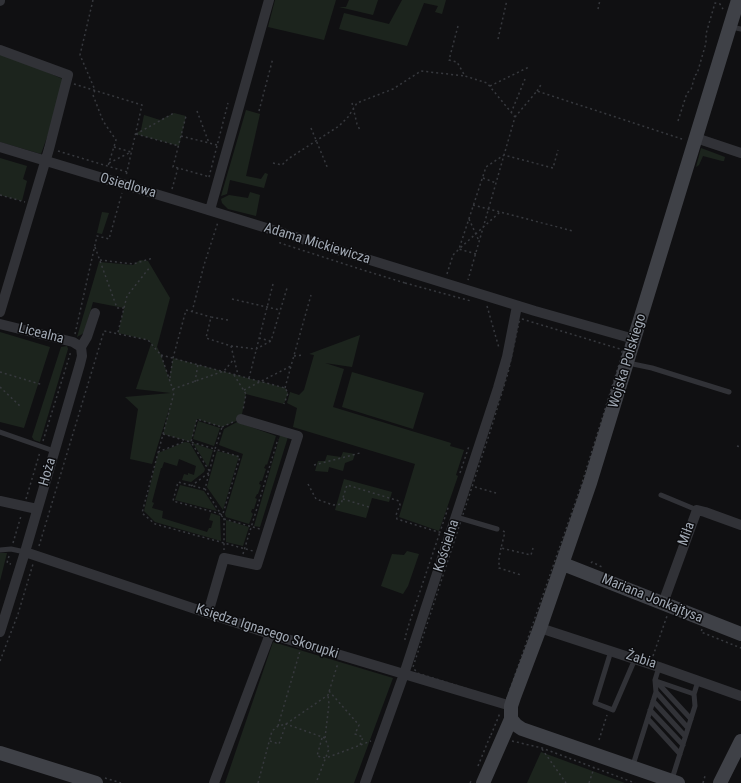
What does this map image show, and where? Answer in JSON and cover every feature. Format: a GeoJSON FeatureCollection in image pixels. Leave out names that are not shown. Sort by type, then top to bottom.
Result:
{"type":"FeatureCollection","features":[{"type":"Feature","properties":{"kind":"street"},"geometry":{"type":"LineString","coordinates":[[210,210],[269,0]]}},
{"type":"Feature","properties":{"kind":"street","name":"Wojska Polskiego"},"geometry":{"type":"LineString","coordinates":[[478,780],[496,737],[506,707],[540,628],[590,483],[634,339],[689,139],[736,28],[738,0]]}},
{"type":"Feature","properties":{"kind":"street"},"geometry":{"type":"LineString","coordinates":[[0,50],[68,75],[49,149],[0,312]]}},
{"type":"Feature","properties":{"kind":"street"},"geometry":{"type":"LineString","coordinates":[[689,139],[741,153]]}},
{"type":"Feature","properties":{"kind":"street","name":"Osiedlowa"},"geometry":{"type":"LineString","coordinates":[[0,148],[210,210]]}},
{"type":"Feature","properties":{"kind":"street","name":"Adama Mickiewicza"},"geometry":{"type":"LineString","coordinates":[[210,210],[517,306],[634,339]]}},
{"type":"Feature","properties":{"kind":"street","name":"Kościelna"},"geometry":{"type":"LineString","coordinates":[[365,783],[470,485],[518,319],[517,306]]}},
{"type":"Feature","properties":{"kind":"street","name":"Hoża"},"geometry":{"type":"LineString","coordinates":[[0,632],[80,364],[82,356],[77,345],[87,337],[95,313]]}},
{"type":"Feature","properties":{"kind":"street","name":"Licealna"},"geometry":{"type":"LineString","coordinates":[[0,324],[77,345]]}},
{"type":"Feature","properties":{"kind":"street"},"geometry":{"type":"LineString","coordinates":[[208,613],[224,558],[257,565],[298,436],[241,419]]}},
{"type":"Feature","properties":{"kind":"street"},"geometry":{"type":"LineString","coordinates":[[0,501],[37,510]]}},
{"type":"Feature","properties":{"kind":"street","name":"Miła"},"geometry":{"type":"LineString","coordinates":[[666,604],[697,510],[741,525]]}},
{"type":"Feature","properties":{"kind":"street","name":"Księdza Ignacego Skorupki"},"geometry":{"type":"LineString","coordinates":[[25,552],[270,634],[404,674],[506,707]]}},
{"type":"Feature","properties":{"kind":"street","name":"Mariana Jonkajtysa"},"geometry":{"type":"LineString","coordinates":[[563,564],[741,634]]}},
{"type":"Feature","properties":{"kind":"street","name":"Żabia"},"geometry":{"type":"LineString","coordinates":[[540,628],[635,658],[741,696]]}},
{"type":"Feature","properties":{"kind":"street"},"geometry":{"type":"LineString","coordinates":[[214,783],[270,634]]}},
{"type":"Feature","properties":{"kind":"street"},"geometry":{"type":"LineString","coordinates":[[506,707],[516,725],[522,729],[674,782]]}},
{"type":"Feature","properties":{"kind":"street"},"geometry":{"type":"LineString","coordinates":[[720,783],[741,741]]}},
{"type":"Feature","properties":{"kind":"street"},"geometry":{"type":"LineString","coordinates":[[0,753],[96,783]]}},
{"type":"Feature","properties":{"kind":"lane"},"geometry":{"type":"LineString","coordinates":[[627,363],[652,368],[729,392]]}},
{"type":"Feature","properties":{"kind":"lane"},"geometry":{"type":"LineString","coordinates":[[0,432],[54,451]]}},
{"type":"Feature","properties":{"kind":"lane"},"geometry":{"type":"LineString","coordinates":[[661,496],[697,510]]}},
{"type":"Feature","properties":{"kind":"lane"},"geometry":{"type":"LineString","coordinates":[[459,518],[497,529]]}},
{"type":"Feature","properties":{"kind":"lane"},"geometry":{"type":"LineString","coordinates":[[0,550],[11,549],[25,552]]}},
{"type":"Feature","properties":{"kind":"lane"},"geometry":{"type":"LineString","coordinates":[[611,651],[595,703],[613,710],[635,658]]}},
{"type":"Feature","properties":{"kind":"lane"},"geometry":{"type":"LineString","coordinates":[[632,767],[656,692],[655,665]]}},
{"type":"Feature","properties":{"kind":"lane"},"geometry":{"type":"LineString","coordinates":[[656,680],[694,694]]}},
{"type":"Feature","properties":{"kind":"lane"},"geometry":{"type":"LineString","coordinates":[[656,680],[691,719]]}},
{"type":"Feature","properties":{"kind":"lane"},"geometry":{"type":"LineString","coordinates":[[674,782],[680,754],[695,706],[694,694],[698,681]]}},
{"type":"Feature","properties":{"kind":"lane"},"geometry":{"type":"LineString","coordinates":[[656,692],[688,728]]}},
{"type":"Feature","properties":{"kind":"lane"},"geometry":{"type":"LineString","coordinates":[[653,701],[685,736]]}},
{"type":"Feature","properties":{"kind":"lane"},"geometry":{"type":"LineString","coordinates":[[650,710],[683,745]]}},
{"type":"Feature","properties":{"kind":"lane"},"geometry":{"type":"LineString","coordinates":[[648,719],[680,754]]}},
{"type":"Feature","properties":{"kind":"path"},"geometry":{"type":"LineString","coordinates":[[93,0],[80,55],[95,90],[93,95],[103,121],[116,140],[108,166]]}},
{"type":"Feature","properties":{"kind":"path"},"geometry":{"type":"LineString","coordinates":[[498,39],[507,0]]}},
{"type":"Feature","properties":{"kind":"path"},"geometry":{"type":"LineString","coordinates":[[598,9],[600,0]]}},
{"type":"Feature","properties":{"kind":"path"},"geometry":{"type":"LineString","coordinates":[[678,121],[687,93],[691,90],[695,75],[697,74],[706,43],[706,34],[714,3],[720,4],[723,9]]}},
{"type":"Feature","properties":{"kind":"path"},"geometry":{"type":"LineString","coordinates":[[458,26],[449,60],[457,62],[465,76]]}},
{"type":"Feature","properties":{"kind":"path"},"geometry":{"type":"LineString","coordinates":[[259,111],[273,58]]}},
{"type":"Feature","properties":{"kind":"path"},"geometry":{"type":"LineString","coordinates":[[490,86],[529,67]]}},
{"type":"Feature","properties":{"kind":"path"},"geometry":{"type":"LineString","coordinates":[[273,163],[282,165],[288,159],[339,126],[348,117],[358,103],[393,89],[421,71],[465,76],[487,82],[515,117]]}},
{"type":"Feature","properties":{"kind":"path"},"geometry":{"type":"LineString","coordinates":[[512,113],[525,79]]}},
{"type":"Feature","properties":{"kind":"path"},"geometry":{"type":"LineString","coordinates":[[31,569],[7,563],[42,446],[77,345],[97,236],[109,239],[124,185],[142,105],[67,81]]}},
{"type":"Feature","properties":{"kind":"path"},"geometry":{"type":"LineString","coordinates":[[466,290],[515,117],[542,83]]}},
{"type":"Feature","properties":{"kind":"path"},"geometry":{"type":"LineString","coordinates":[[537,91],[689,139]]}},
{"type":"Feature","properties":{"kind":"path"},"geometry":{"type":"LineString","coordinates":[[209,177],[228,102]]}},
{"type":"Feature","properties":{"kind":"path"},"geometry":{"type":"LineString","coordinates":[[352,104],[360,130]]}},
{"type":"Feature","properties":{"kind":"path"},"geometry":{"type":"LineString","coordinates":[[196,111],[209,143]]}},
{"type":"Feature","properties":{"kind":"path"},"geometry":{"type":"LineString","coordinates":[[136,134],[174,113]]}},
{"type":"Feature","properties":{"kind":"path"},"geometry":{"type":"LineString","coordinates":[[186,116],[173,167],[219,180]]}},
{"type":"Feature","properties":{"kind":"path"},"geometry":{"type":"LineString","coordinates":[[310,128],[328,169]]}},
{"type":"Feature","properties":{"kind":"path"},"geometry":{"type":"LineString","coordinates":[[136,134],[179,146]]}},
{"type":"Feature","properties":{"kind":"path"},"geometry":{"type":"LineString","coordinates":[[181,136],[217,145]]}},
{"type":"Feature","properties":{"kind":"path"},"geometry":{"type":"LineString","coordinates":[[114,147],[131,152]]}},
{"type":"Feature","properties":{"kind":"path"},"geometry":{"type":"LineString","coordinates":[[49,149],[127,172]]}},
{"type":"Feature","properties":{"kind":"path"},"geometry":{"type":"LineString","coordinates":[[459,249],[486,167],[504,155],[553,168],[558,150]]}},
{"type":"Feature","properties":{"kind":"path"},"geometry":{"type":"LineString","coordinates":[[109,163],[131,152]]}},
{"type":"Feature","properties":{"kind":"path"},"geometry":{"type":"LineString","coordinates":[[170,198],[178,168]]}},
{"type":"Feature","properties":{"kind":"path"},"geometry":{"type":"LineString","coordinates":[[482,178],[496,183]]}},
{"type":"Feature","properties":{"kind":"path"},"geometry":{"type":"LineString","coordinates":[[0,195],[32,205]]}},
{"type":"Feature","properties":{"kind":"path"},"geometry":{"type":"LineString","coordinates":[[473,205],[573,232]]}},
{"type":"Feature","properties":{"kind":"path"},"geometry":{"type":"LineString","coordinates":[[444,283],[453,255],[500,212]]}},
{"type":"Feature","properties":{"kind":"path"},"geometry":{"type":"LineString","coordinates":[[192,312],[204,265],[219,219],[228,222],[229,217]]}},
{"type":"Feature","properties":{"kind":"path"},"geometry":{"type":"LineString","coordinates":[[469,219],[479,242]]}},
{"type":"Feature","properties":{"kind":"path"},"geometry":{"type":"LineString","coordinates":[[95,246],[117,308],[124,308]]}},
{"type":"Feature","properties":{"kind":"path"},"geometry":{"type":"LineString","coordinates":[[459,249],[476,254]]}},
{"type":"Feature","properties":{"kind":"path"},"geometry":{"type":"LineString","coordinates":[[100,260],[133,264],[153,258]]}},
{"type":"Feature","properties":{"kind":"path"},"geometry":{"type":"LineString","coordinates":[[118,333],[127,296],[150,267]]}},
{"type":"Feature","properties":{"kind":"path"},"geometry":{"type":"LineString","coordinates":[[405,283],[471,302]]}},
{"type":"Feature","properties":{"kind":"path"},"geometry":{"type":"LineString","coordinates":[[248,378],[273,284]]}},
{"type":"Feature","properties":{"kind":"path"},"geometry":{"type":"LineString","coordinates":[[211,317],[206,338],[231,346],[256,349],[271,341],[287,288]]}},
{"type":"Feature","properties":{"kind":"path"},"geometry":{"type":"LineString","coordinates":[[285,388],[311,295]]}},
{"type":"Feature","properties":{"kind":"path"},"geometry":{"type":"LineString","coordinates":[[232,298],[280,310]]}},
{"type":"Feature","properties":{"kind":"path"},"geometry":{"type":"LineString","coordinates":[[484,305],[488,307],[500,352]]}},
{"type":"Feature","properties":{"kind":"path"},"geometry":{"type":"LineString","coordinates":[[170,380],[186,310],[228,320]]}},
{"type":"Feature","properties":{"kind":"path"},"geometry":{"type":"LineString","coordinates":[[518,319],[522,319],[620,349],[622,355],[581,486],[506,701],[506,707],[417,672],[413,667],[459,518],[501,398],[518,319]]}},
{"type":"Feature","properties":{"kind":"path"},"geometry":{"type":"LineString","coordinates":[[0,661],[18,614],[104,331],[148,340],[161,355],[174,393],[142,512],[155,524],[261,553]]}},
{"type":"Feature","properties":{"kind":"path"},"geometry":{"type":"LineString","coordinates":[[259,338],[271,341]]}},
{"type":"Feature","properties":{"kind":"path"},"geometry":{"type":"LineString","coordinates":[[231,346],[238,375]]}},
{"type":"Feature","properties":{"kind":"path"},"geometry":{"type":"LineString","coordinates":[[161,355],[285,388],[288,393],[284,404]]}},
{"type":"Feature","properties":{"kind":"path"},"geometry":{"type":"LineString","coordinates":[[294,356],[303,355]]}},
{"type":"Feature","properties":{"kind":"path"},"geometry":{"type":"LineString","coordinates":[[173,389],[224,371],[234,359]]}},
{"type":"Feature","properties":{"kind":"path"},"geometry":{"type":"LineString","coordinates":[[195,382],[198,364]]}},
{"type":"Feature","properties":{"kind":"path"},"geometry":{"type":"LineString","coordinates":[[244,390],[291,366]]}},
{"type":"Feature","properties":{"kind":"path"},"geometry":{"type":"LineString","coordinates":[[0,372],[43,385]]}},
{"type":"Feature","properties":{"kind":"path"},"geometry":{"type":"LineString","coordinates":[[210,472],[191,442],[197,419],[222,427],[241,419],[246,394],[234,374]]}},
{"type":"Feature","properties":{"kind":"path"},"geometry":{"type":"LineString","coordinates":[[0,386],[20,406]]}},
{"type":"Feature","properties":{"kind":"path"},"geometry":{"type":"LineString","coordinates":[[222,427],[215,449],[206,489],[224,519],[268,531]]}},
{"type":"Feature","properties":{"kind":"path"},"geometry":{"type":"LineString","coordinates":[[241,562],[280,430]]}},
{"type":"Feature","properties":{"kind":"path"},"geometry":{"type":"LineString","coordinates":[[163,434],[240,457],[222,517]]}},
{"type":"Feature","properties":{"kind":"path"},"geometry":{"type":"LineString","coordinates":[[158,452],[186,440]]}},
{"type":"Feature","properties":{"kind":"path"},"geometry":{"type":"LineString","coordinates":[[458,477],[471,440]]}},
{"type":"Feature","properties":{"kind":"path"},"geometry":{"type":"LineString","coordinates":[[736,446],[741,447]]}},
{"type":"Feature","properties":{"kind":"path"},"geometry":{"type":"LineString","coordinates":[[314,465],[360,453]]}},
{"type":"Feature","properties":{"kind":"path"},"geometry":{"type":"LineString","coordinates":[[191,486],[210,472]]}},
{"type":"Feature","properties":{"kind":"path"},"geometry":{"type":"LineString","coordinates":[[206,489],[178,482],[173,501],[221,514]]}},
{"type":"Feature","properties":{"kind":"path"},"geometry":{"type":"LineString","coordinates":[[308,484],[316,499],[333,505],[341,504],[347,485],[399,501],[400,505],[396,515],[397,519],[440,532],[450,504]]}},
{"type":"Feature","properties":{"kind":"path"},"geometry":{"type":"LineString","coordinates":[[470,485],[496,493]]}},
{"type":"Feature","properties":{"kind":"path"},"geometry":{"type":"LineString","coordinates":[[342,498],[371,509]]}},
{"type":"Feature","properties":{"kind":"path"},"geometry":{"type":"LineString","coordinates":[[224,519],[224,558]]}},
{"type":"Feature","properties":{"kind":"path"},"geometry":{"type":"LineString","coordinates":[[497,529],[505,532],[501,548],[499,568],[521,575]]}},
{"type":"Feature","properties":{"kind":"path"},"geometry":{"type":"LineString","coordinates":[[501,548],[531,556],[533,548]]}},
{"type":"Feature","properties":{"kind":"path"},"geometry":{"type":"LineString","coordinates":[[655,665],[666,604]]}},
{"type":"Feature","properties":{"kind":"path"},"geometry":{"type":"LineString","coordinates":[[278,726],[300,650]]}},
{"type":"Feature","properties":{"kind":"path"},"geometry":{"type":"LineString","coordinates":[[316,783],[329,749],[325,738],[329,704],[328,695],[338,660]]}},
{"type":"Feature","properties":{"kind":"path"},"geometry":{"type":"LineString","coordinates":[[329,691],[359,725],[355,734],[363,737],[360,745]]}},
{"type":"Feature","properties":{"kind":"path"},"geometry":{"type":"LineString","coordinates":[[260,783],[259,779],[272,731],[278,726],[286,724],[328,695]]}},
{"type":"Feature","properties":{"kind":"path"},"geometry":{"type":"LineString","coordinates":[[476,769],[496,737],[501,710],[499,708],[506,707]]}},
{"type":"Feature","properties":{"kind":"path"},"geometry":{"type":"LineString","coordinates":[[599,740],[610,708]]}},
{"type":"Feature","properties":{"kind":"path"},"geometry":{"type":"LineString","coordinates":[[286,724],[325,738]]}},
{"type":"Feature","properties":{"kind":"path"},"geometry":{"type":"LineString","coordinates":[[269,741],[279,744],[286,724]]}},
{"type":"Feature","properties":{"kind":"path"},"geometry":{"type":"LineString","coordinates":[[322,737],[316,756],[326,758],[382,737]]}},
{"type":"Feature","properties":{"kind":"path"},"geometry":{"type":"LineString","coordinates":[[496,737],[542,748],[635,783]]}},
{"type":"Feature","properties":{"kind":"path"},"geometry":{"type":"LineString","coordinates":[[542,748],[566,783]]}},
{"type":"Feature","properties":{"kind":"path"},"geometry":{"type":"LineString","coordinates":[[589,783],[594,768]]}},
{"type":"Feature","properties":{"kind":"path"},"geometry":{"type":"LineString","coordinates":[[703,783],[705,776]]}},
{"type":"Feature","properties":{"kind":"path"},"geometry":{"type":"LineString","coordinates":[[470,783],[478,780]]}},
{"type":"Feature","properties":{"kind":"shaded area"},"geometry":{"type":"Polygon","coordinates":[[[275,0],[336,0],[324,40],[268,27],[275,0]]]}},
{"type":"Feature","properties":{"kind":"shaded area"},"geometry":{"type":"Polygon","coordinates":[[[349,0],[378,0],[373,15],[339,7],[346,7],[349,0]]]}},
{"type":"Feature","properties":{"kind":"shaded area"},"geometry":{"type":"Polygon","coordinates":[[[402,0],[446,0],[442,14],[435,12],[438,6],[424,3],[407,46],[339,29],[344,13],[389,24],[402,0]]]}},
{"type":"Feature","properties":{"kind":"shaded area"},"geometry":{"type":"Polygon","coordinates":[[[0,51],[67,81],[41,154],[0,142],[0,51]]]}},
{"type":"Feature","properties":{"kind":"shaded area"},"geometry":{"type":"Polygon","coordinates":[[[246,110],[260,114],[246,176],[261,179],[265,173],[268,174],[264,188],[230,180],[227,194],[221,196],[246,110]]]}},
{"type":"Feature","properties":{"kind":"shaded area"},"geometry":{"type":"Polygon","coordinates":[[[174,113],[186,116],[179,146],[136,134],[141,130],[144,115],[160,120],[174,113]]]}},
{"type":"Feature","properties":{"kind":"shaded area"},"geometry":{"type":"Polygon","coordinates":[[[701,148],[725,157],[724,161],[703,156],[699,165],[696,167],[701,148]]]}},
{"type":"Feature","properties":{"kind":"shaded area"},"geometry":{"type":"Polygon","coordinates":[[[0,158],[27,166],[23,179],[27,181],[22,201],[0,195],[0,158]]]}},
{"type":"Feature","properties":{"kind":"shaded area"},"geometry":{"type":"Polygon","coordinates":[[[250,192],[260,195],[256,216],[228,209],[222,203],[221,199],[229,195],[248,198],[250,192]]]}},
{"type":"Feature","properties":{"kind":"shaded area"},"geometry":{"type":"Polygon","coordinates":[[[102,212],[109,213],[102,234],[97,233],[102,212]]]}},
{"type":"Feature","properties":{"kind":"shaded area"},"geometry":{"type":"Polygon","coordinates":[[[140,260],[148,261],[170,298],[157,347],[169,379],[173,358],[285,388],[288,393],[284,404],[246,394],[241,419],[222,427],[197,419],[191,442],[163,434],[170,406],[152,464],[130,459],[138,409],[125,397],[171,393],[136,389],[151,344],[157,350],[148,340],[118,333],[124,308],[93,302],[84,333],[77,337],[99,262],[133,265],[140,260]]]}},
{"type":"Feature","properties":{"kind":"shaded area"},"geometry":{"type":"Polygon","coordinates":[[[0,332],[50,347],[24,428],[0,422],[0,332]]]}},
{"type":"Feature","properties":{"kind":"shaded area"},"geometry":{"type":"Polygon","coordinates":[[[360,335],[352,367],[325,363],[344,369],[333,407],[451,443],[450,446],[464,450],[456,475],[458,476],[439,531],[399,517],[415,464],[293,427],[297,408],[287,403],[290,392],[299,395],[304,390],[314,355],[309,354],[360,335]]]}},
{"type":"Feature","properties":{"kind":"shaded area"},"geometry":{"type":"Polygon","coordinates":[[[67,346],[68,349],[40,442],[34,440],[32,437],[61,347],[67,346]]]}},
{"type":"Feature","properties":{"kind":"shaded area"},"geometry":{"type":"Polygon","coordinates":[[[352,372],[424,393],[413,429],[342,407],[352,372]]]}},
{"type":"Feature","properties":{"kind":"shaded area"},"geometry":{"type":"Polygon","coordinates":[[[198,421],[220,428],[214,446],[193,439],[198,421]]]}},
{"type":"Feature","properties":{"kind":"shaded area"},"geometry":{"type":"Polygon","coordinates":[[[237,422],[276,436],[267,465],[266,464],[264,468],[266,469],[262,481],[260,481],[259,484],[261,485],[255,498],[257,499],[254,509],[252,509],[251,512],[253,514],[249,524],[226,517],[225,514],[243,454],[219,445],[224,429],[237,422]]]}},
{"type":"Feature","properties":{"kind":"shaded area"},"geometry":{"type":"Polygon","coordinates":[[[281,432],[288,437],[260,527],[254,526],[281,432]]]}},
{"type":"Feature","properties":{"kind":"shaded area"},"geometry":{"type":"Polygon","coordinates":[[[185,442],[190,443],[205,469],[204,472],[191,482],[182,480],[184,474],[188,475],[188,473],[194,475],[196,466],[179,459],[177,466],[164,462],[152,502],[154,503],[152,508],[163,511],[162,518],[207,532],[209,528],[211,528],[213,521],[209,520],[211,513],[220,516],[221,541],[155,522],[144,511],[158,453],[185,442]]]}},
{"type":"Feature","properties":{"kind":"shaded area"},"geometry":{"type":"Polygon","coordinates":[[[193,443],[213,450],[208,467],[193,443]]]}},
{"type":"Feature","properties":{"kind":"shaded area"},"geometry":{"type":"Polygon","coordinates":[[[217,451],[239,456],[223,510],[207,487],[217,451]]]}},
{"type":"Feature","properties":{"kind":"shaded area"},"geometry":{"type":"Polygon","coordinates":[[[343,452],[355,454],[353,460],[345,463],[343,471],[329,467],[328,472],[315,471],[318,461],[325,461],[327,455],[341,457],[343,452]]]}},
{"type":"Feature","properties":{"kind":"shaded area"},"geometry":{"type":"Polygon","coordinates":[[[344,479],[392,492],[389,502],[372,498],[366,518],[335,510],[344,479]]]}},
{"type":"Feature","properties":{"kind":"shaded area"},"geometry":{"type":"Polygon","coordinates":[[[180,485],[204,491],[217,511],[175,500],[180,485]]]}},
{"type":"Feature","properties":{"kind":"shaded area"},"geometry":{"type":"Polygon","coordinates":[[[226,520],[249,527],[243,546],[226,542],[226,520]]]}},
{"type":"Feature","properties":{"kind":"shaded area"},"geometry":{"type":"Polygon","coordinates":[[[407,551],[419,554],[408,586],[403,594],[381,586],[392,554],[404,555],[407,551]]]}},
{"type":"Feature","properties":{"kind":"shaded area"},"geometry":{"type":"Polygon","coordinates":[[[0,553],[7,553],[0,581],[0,553]]]}},
{"type":"Feature","properties":{"kind":"shaded area"},"geometry":{"type":"Polygon","coordinates":[[[273,642],[393,678],[354,783],[225,783],[273,642]]]}},
{"type":"Feature","properties":{"kind":"shaded area"},"geometry":{"type":"Polygon","coordinates":[[[541,752],[625,783],[527,783],[541,752]]]}}]}
